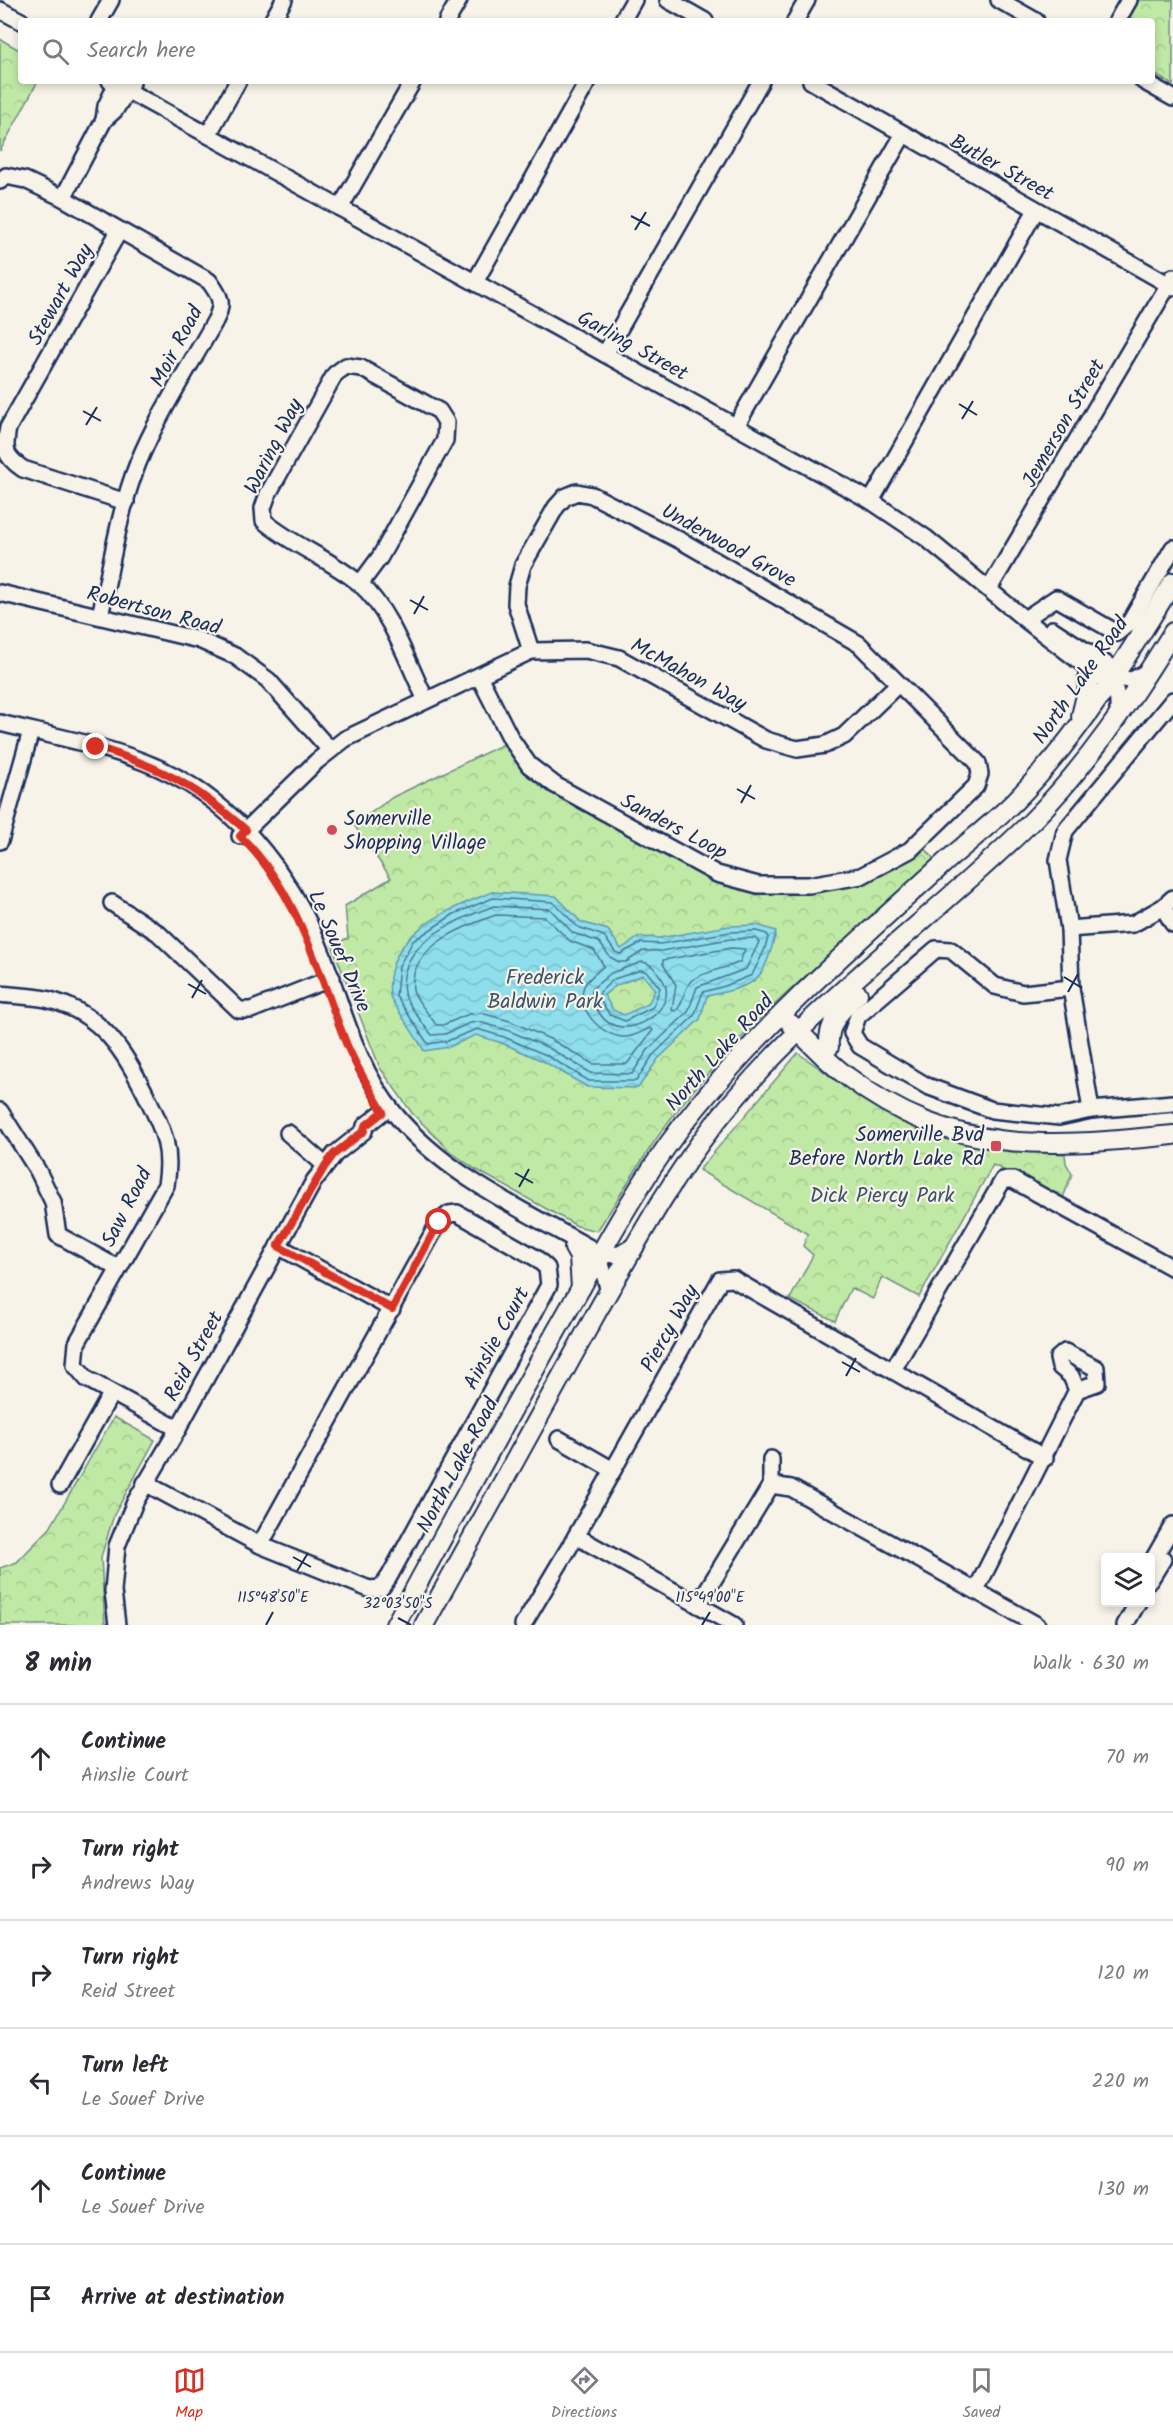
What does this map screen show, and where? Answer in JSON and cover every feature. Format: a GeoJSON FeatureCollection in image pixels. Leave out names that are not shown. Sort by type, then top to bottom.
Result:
{"type":"FeatureCollection","features":[{"type":"Feature","properties":{"kind":"main road","name":"North Lake Road"},"geometry":{"type":"LineString","coordinates":[[395,1625],[510,1412],[599,1257],[641,1185],[695,1109],[740,1056],[786,1010],[1015,801],[1076,732],[1112,680],[1173,582]]}},
{"type":"Feature","properties":{"kind":"main road","name":"North Lake Road"},"geometry":{"type":"LineString","coordinates":[[424,1625],[533,1424],[658,1203],[715,1123],[803,1028],[1031,822],[1095,751],[1173,632]]}},
{"type":"Feature","properties":{"kind":"main road"},"geometry":{"type":"LineString","coordinates":[[1076,732],[1088,687],[1088,667]]}},
{"type":"Feature","properties":{"kind":"main road"},"geometry":{"type":"LineString","coordinates":[[829,1047],[829,1030],[837,1016],[908,942],[917,925]]}},
{"type":"Feature","properties":{"kind":"main road"},"geometry":{"type":"LineString","coordinates":[[786,1010],[831,1062],[863,1088],[905,1112],[956,1131],[1005,1142],[1037,1144],[1095,1142],[1173,1135]]}},
{"type":"Feature","properties":{"kind":"main road"},"geometry":{"type":"LineString","coordinates":[[803,1028],[829,1047],[855,1073],[886,1093],[932,1115],[963,1125],[1046,1136],[1082,1136],[1173,1127]]}},
{"type":"Feature","properties":{"kind":"main road"},"geometry":{"type":"LineString","coordinates":[[574,1248],[579,1257],[581,1288]]}},
{"type":"Feature","properties":{"kind":"street"},"geometry":{"type":"LineString","coordinates":[[101,18],[111,0]]}},
{"type":"Feature","properties":{"kind":"street"},"geometry":{"type":"LineString","coordinates":[[274,18],[284,0]]}},
{"type":"Feature","properties":{"kind":"street"},"geometry":{"type":"LineString","coordinates":[[449,18],[459,0]]}},
{"type":"Feature","properties":{"kind":"street"},"geometry":{"type":"LineString","coordinates":[[624,18],[634,0]]}},
{"type":"Feature","properties":{"kind":"street"},"geometry":{"type":"LineString","coordinates":[[668,0],[700,18]]}},
{"type":"Feature","properties":{"kind":"street"},"geometry":{"type":"LineString","coordinates":[[797,18],[807,0]]}},
{"type":"Feature","properties":{"kind":"street"},"geometry":{"type":"LineString","coordinates":[[999,0],[1031,18]]}},
{"type":"Feature","properties":{"kind":"street"},"geometry":{"type":"LineString","coordinates":[[1119,18],[1129,0]]}},
{"type":"Feature","properties":{"kind":"street"},"geometry":{"type":"LineString","coordinates":[[0,10],[18,19]]}},
{"type":"Feature","properties":{"kind":"street"},"geometry":{"type":"LineString","coordinates":[[0,20],[18,30]]}},
{"type":"Feature","properties":{"kind":"street"},"geometry":{"type":"LineString","coordinates":[[63,198],[104,120],[115,110],[122,84]]}},
{"type":"Feature","properties":{"kind":"street","name":"Garling Street"},"geometry":{"type":"LineString","coordinates":[[122,84],[872,498],[991,586],[1100,677],[1112,680]]}},
{"type":"Feature","properties":{"kind":"street"},"geometry":{"type":"LineString","coordinates":[[210,131],[236,84]]}},
{"type":"Feature","properties":{"kind":"street"},"geometry":{"type":"LineString","coordinates":[[342,204],[411,84]]}},
{"type":"Feature","properties":{"kind":"street"},"geometry":{"type":"LineString","coordinates":[[476,279],[586,84]]}},
{"type":"Feature","properties":{"kind":"street"},"geometry":{"type":"LineString","coordinates":[[607,351],[759,84]]}},
{"type":"Feature","properties":{"kind":"street","name":"Butler Street"},"geometry":{"type":"LineString","coordinates":[[816,84],[1036,210],[1172,283]]}},
{"type":"Feature","properties":{"kind":"street"},"geometry":{"type":"LineString","coordinates":[[1148,84],[1173,98]]}},
{"type":"Feature","properties":{"kind":"street"},"geometry":{"type":"LineString","coordinates":[[738,423],[903,135]]}},
{"type":"Feature","properties":{"kind":"street","name":"Moir Road"},"geometry":{"type":"LineString","coordinates":[[3,178],[25,180],[63,198],[209,281],[220,295],[220,310],[152,432],[137,464],[100,616]]}},
{"type":"Feature","properties":{"kind":"street"},"geometry":{"type":"LineString","coordinates":[[872,498],[1036,210]]}},
{"type":"Feature","properties":{"kind":"street","name":"Stewart Way"},"geometry":{"type":"LineString","coordinates":[[119,231],[8,428],[5,446],[9,459],[23,469],[126,502]]}},
{"type":"Feature","properties":{"kind":"street","name":"Jemerson Street"},"geometry":{"type":"LineString","coordinates":[[991,586],[1172,283]]}},
{"type":"Feature","properties":{"kind":"street","name":"Waring Way"},"geometry":{"type":"LineString","coordinates":[[360,584],[380,557],[445,440],[446,422],[439,411],[362,368],[346,366],[335,374],[267,494],[262,508],[264,521],[278,533],[345,573],[370,594],[386,618],[426,700]]}},
{"type":"Feature","properties":{"kind":"street","name":"Underwood Grove"},"geometry":{"type":"LineString","coordinates":[[531,651],[516,604],[517,586],[523,565],[556,507],[565,497],[577,492],[592,495],[685,543],[859,644],[978,763],[980,774]]}},
{"type":"Feature","properties":{"kind":"street"},"geometry":{"type":"LineString","coordinates":[[1028,617],[1056,598],[1117,633],[1130,622],[1173,548]]}},
{"type":"Feature","properties":{"kind":"street","name":"Robertson Road"},"geometry":{"type":"LineString","coordinates":[[0,593],[199,639],[235,656],[268,680],[330,750]]}},
{"type":"Feature","properties":{"kind":"street","name":"Garling Street"},"geometry":{"type":"LineString","coordinates":[[1028,617],[1096,656],[1108,666],[1118,701],[1118,718]]}},
{"type":"Feature","properties":{"kind":"street","name":"McMahon Way"},"geometry":{"type":"LineString","coordinates":[[246,836],[261,826],[267,812],[330,750],[345,739],[531,651],[586,650],[619,658],[766,740],[797,749],[825,745],[844,736],[898,684]]}},
{"type":"Feature","properties":{"kind":"street"},"geometry":{"type":"LineString","coordinates":[[1112,680],[1132,680],[1150,670]]}},
{"type":"Feature","properties":{"kind":"street","name":"Sanders Loop"},"geometry":{"type":"LineString","coordinates":[[479,676],[511,739],[529,765],[555,786],[717,874],[758,885],[809,885],[861,876],[910,850],[976,786],[980,774]]}},
{"type":"Feature","properties":{"kind":"street"},"geometry":{"type":"LineString","coordinates":[[1091,1110],[1071,988],[1069,929],[1058,860],[1065,831],[1173,700]]}},
{"type":"Feature","properties":{"kind":"street","name":"Le Souef Drive"},"geometry":{"type":"LineString","coordinates":[[0,723],[158,777],[199,801],[246,836],[295,911],[328,980],[347,1044],[388,1113],[410,1143],[451,1176],[574,1248],[587,1255],[599,1257]]}},
{"type":"Feature","properties":{"kind":"street","name":"Le Souef Drive"},"geometry":{"type":"LineString","coordinates":[[0,733],[30,735]]}},
{"type":"Feature","properties":{"kind":"street"},"geometry":{"type":"LineString","coordinates":[[0,841],[30,735]]}},
{"type":"Feature","properties":{"kind":"street"},"geometry":{"type":"LineString","coordinates":[[1069,929],[1133,924],[1168,902],[1173,924]]}},
{"type":"Feature","properties":{"kind":"street"},"geometry":{"type":"LineString","coordinates":[[112,903],[158,933],[239,1010],[251,1010],[328,980]]}},
{"type":"Feature","properties":{"kind":"street"},"geometry":{"type":"LineString","coordinates":[[1071,988],[1023,993],[995,986],[951,950],[936,949],[858,1016],[852,1033],[860,1046],[927,1086],[992,1110],[1059,1117],[1091,1110],[1173,1103]]}},
{"type":"Feature","properties":{"kind":"street","name":"Saw Road"},"geometry":{"type":"LineString","coordinates":[[0,994],[46,999],[71,1008],[99,1025],[125,1054],[165,1138],[170,1163],[166,1185],[77,1343],[75,1365],[87,1379],[111,1394],[178,1429]]}},
{"type":"Feature","properties":{"kind":"street"},"geometry":{"type":"LineString","coordinates":[[0,1111],[38,1171],[53,1202],[58,1235],[118,1268]]}},
{"type":"Feature","properties":{"kind":"street","name":"Le Souef Drive"},"geometry":{"type":"LineString","coordinates":[[388,1113],[458,1172],[590,1248],[599,1257]]}},
{"type":"Feature","properties":{"kind":"street","name":"Reid Street"},"geometry":{"type":"LineString","coordinates":[[117,1625],[113,1591],[117,1546],[145,1483],[178,1429],[278,1246],[325,1166],[334,1154],[364,1131],[370,1131],[388,1113]]}},
{"type":"Feature","properties":{"kind":"street"},"geometry":{"type":"LineString","coordinates":[[288,1133],[325,1166]]}},
{"type":"Feature","properties":{"kind":"street"},"geometry":{"type":"LineString","coordinates":[[893,1370],[1003,1180],[1013,1180],[1173,1268]]}},
{"type":"Feature","properties":{"kind":"street","name":"Ainslie Court"},"geometry":{"type":"LineString","coordinates":[[457,1213],[536,1258],[548,1268],[549,1285],[389,1577],[381,1587],[369,1589],[260,1545],[392,1309],[439,1222],[448,1214],[457,1213]]}},
{"type":"Feature","properties":{"kind":"street"},"geometry":{"type":"LineString","coordinates":[[609,1291],[599,1257],[620,1254],[635,1245]]}},
{"type":"Feature","properties":{"kind":"street"},"geometry":{"type":"LineString","coordinates":[[278,1246],[392,1309]]}},
{"type":"Feature","properties":{"kind":"street","name":"Piercy Way"},"geometry":{"type":"LineString","coordinates":[[523,1625],[576,1536],[720,1280],[734,1279],[1045,1458]]}},
{"type":"Feature","properties":{"kind":"street"},"geometry":{"type":"LineString","coordinates":[[976,1590],[1045,1458],[1077,1390]]}},
{"type":"Feature","properties":{"kind":"street"},"geometry":{"type":"LineString","coordinates":[[60,1485],[111,1394]]}},
{"type":"Feature","properties":{"kind":"street"},"geometry":{"type":"LineString","coordinates":[[559,1438],[613,1470]]}},
{"type":"Feature","properties":{"kind":"street"},"geometry":{"type":"LineString","coordinates":[[698,1605],[771,1485],[771,1460]]}},
{"type":"Feature","properties":{"kind":"street"},"geometry":{"type":"LineString","coordinates":[[145,1483],[260,1545]]}},
{"type":"Feature","properties":{"kind":"street"},"geometry":{"type":"LineString","coordinates":[[771,1485],[791,1488],[1037,1625]]}},
{"type":"Feature","properties":{"kind":"street"},"geometry":{"type":"LineString","coordinates":[[1155,1556],[1173,1525]]}},
{"type":"Feature","properties":{"kind":"street"},"geometry":{"type":"LineString","coordinates":[[576,1536],[734,1625]]}},
{"type":"Feature","properties":{"kind":"street"},"geometry":{"type":"LineString","coordinates":[[1155,1571],[1173,1540]]}},
{"type":"Feature","properties":{"kind":"street"},"geometry":{"type":"LineString","coordinates":[[1117,1625],[1126,1607]]}},
{"type":"Feature","properties":{"kind":"street"},"geometry":{"type":"LineString","coordinates":[[1125,1625],[1135,1607]]}},
{"type":"Feature","properties":{"kind":"green space"},"geometry":{"type":"Polygon","coordinates":[[[1139,0],[1173,0],[1173,85],[1155,75],[1155,18],[1130,18],[1139,0]]]}},
{"type":"Feature","properties":{"kind":"green space"},"geometry":{"type":"Polygon","coordinates":[[[0,39],[18,49],[18,84],[36,84],[0,151],[0,39]]]}},
{"type":"Feature","properties":{"kind":"green space","name":"Frederick Baldwin Park"},"geometry":{"type":"Polygon","coordinates":[[[508,742],[530,773],[714,878],[847,886],[888,870],[926,849],[937,863],[796,985],[729,1050],[669,1121],[597,1231],[577,1226],[475,1169],[451,1152],[412,1113],[380,1068],[332,945],[348,938],[345,906],[391,878],[354,825],[393,797],[508,742]]]}},
{"type":"Feature","properties":{"kind":"green space","name":"Dick Piercy Park"},"geometry":{"type":"Polygon","coordinates":[[[798,1053],[845,1086],[978,1145],[1008,1150],[1065,1154],[1066,1163],[1072,1174],[1063,1198],[993,1165],[919,1297],[882,1277],[873,1299],[851,1288],[835,1321],[790,1299],[813,1255],[803,1246],[808,1234],[699,1170],[798,1053]]]}},
{"type":"Feature","properties":{"kind":"green space"},"geometry":{"type":"Polygon","coordinates":[[[114,1417],[155,1440],[114,1515],[101,1557],[105,1625],[0,1625],[0,1568],[17,1562],[50,1528],[114,1417]]]}},
{"type":"Feature","properties":{"kind":"water"},"geometry":{"type":"Polygon","coordinates":[[[492,892],[556,896],[581,922],[608,930],[621,949],[639,937],[659,938],[729,926],[757,925],[776,931],[769,957],[760,975],[746,985],[707,996],[700,1019],[658,1059],[638,1088],[587,1087],[543,1061],[502,1043],[476,1035],[449,1047],[424,1051],[390,996],[390,975],[396,956],[407,941],[437,917],[492,892]],[[643,975],[617,985],[604,995],[613,1010],[624,1015],[648,1004],[655,990],[643,975]]]}},
{"type":"Feature","properties":{"kind":"place","name":"Somerville Shopping Village"},"geometry":{"type":"Point","coordinates":[332,830]}},
{"type":"Feature","properties":{"kind":"place","name":"Somerville Bvd Before North Lake Rd"},"geometry":{"type":"Point","coordinates":[996,1146]}},
{"type":"Feature","properties":{"kind":"route"},"geometry":{"type":"LineString","coordinates":[[96,747],[147,763],[182,781],[246,830],[240,836],[271,873],[295,911],[313,951],[347,1044],[358,1069],[383,1112],[365,1126],[364,1131],[334,1154],[314,1181],[278,1246],[392,1309],[439,1222]]}}]}
